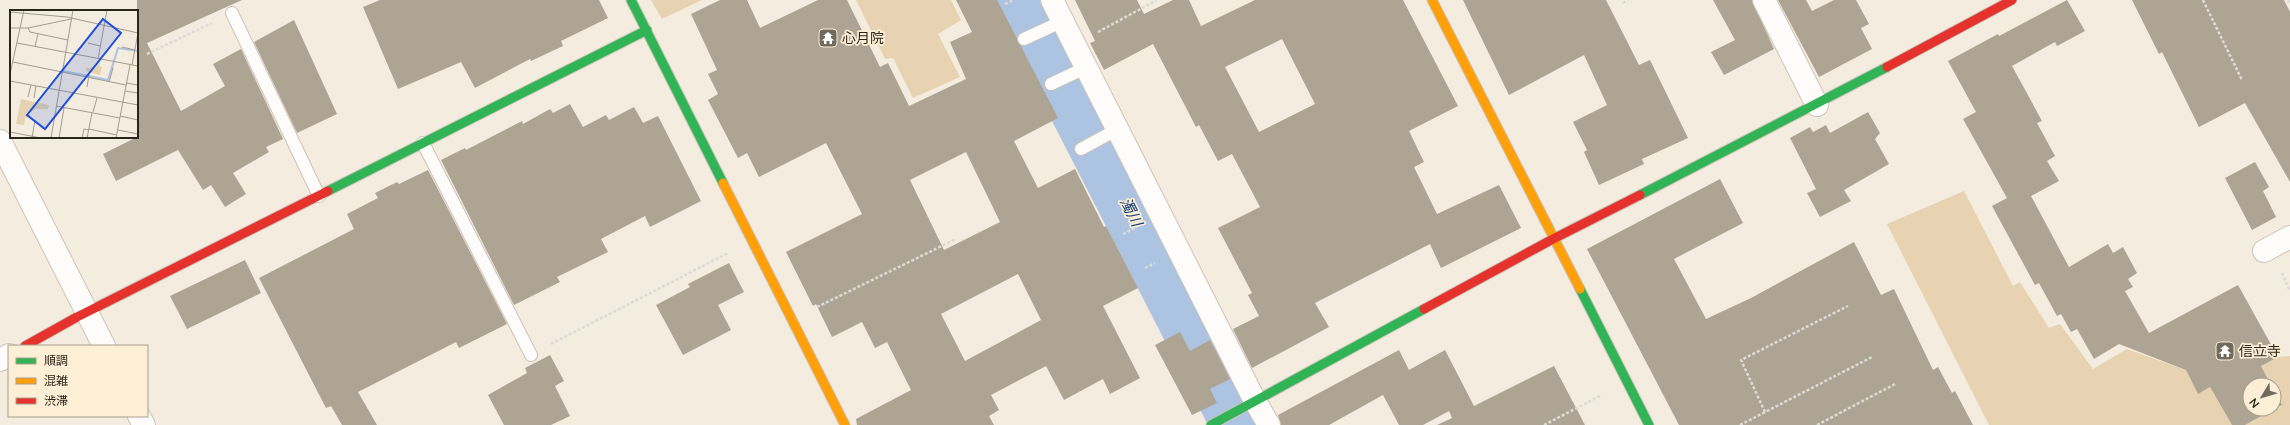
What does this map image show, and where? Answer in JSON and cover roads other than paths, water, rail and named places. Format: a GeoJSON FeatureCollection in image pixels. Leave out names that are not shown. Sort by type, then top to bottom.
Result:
{"type":"FeatureCollection","features":[{"type":"Feature","properties":{"kind":"street"},"geometry":{"type":"LineString","coordinates":[[631,0],[844,425]]}},
{"type":"Feature","properties":{"kind":"street"},"geometry":{"type":"LineString","coordinates":[[1052,0],[1057,23],[1075,44],[1081,70],[1156,218],[1269,425]]}},
{"type":"Feature","properties":{"kind":"street"},"geometry":{"type":"LineString","coordinates":[[1432,0],[1649,425]]}},
{"type":"Feature","properties":{"kind":"street"},"geometry":{"type":"LineString","coordinates":[[1764,0],[1817,106]]}},
{"type":"Feature","properties":{"kind":"street"},"geometry":{"type":"LineString","coordinates":[[1213,424],[1553,238],[1817,106],[2012,0]]}},
{"type":"Feature","properties":{"kind":"street"},"geometry":{"type":"LineString","coordinates":[[27,345],[87,312],[647,30]]}},
{"type":"Feature","properties":{"kind":"street"},"geometry":{"type":"LineString","coordinates":[[0,141],[104,345]]}},
{"type":"Feature","properties":{"kind":"street"},"geometry":{"type":"LineString","coordinates":[[2264,251],[2290,237]]}},
{"type":"Feature","properties":{"kind":"lane"},"geometry":{"type":"LineString","coordinates":[[232,13],[319,196]]}},
{"type":"Feature","properties":{"kind":"lane"},"geometry":{"type":"LineString","coordinates":[[1024,39],[1057,23]]}},
{"type":"Feature","properties":{"kind":"lane"},"geometry":{"type":"LineString","coordinates":[[1051,84],[1081,70]]}},
{"type":"Feature","properties":{"kind":"lane"},"geometry":{"type":"LineString","coordinates":[[1081,149],[1113,132]]}},
{"type":"Feature","properties":{"kind":"lane"},"geometry":{"type":"LineString","coordinates":[[423,144],[531,355]]}},
{"type":"Feature","properties":{"kind":"waterway","name":"濁川"},"geometry":{"type":"LineString","coordinates":[[1022,0],[1240,425]]}},
{"type":"Feature","properties":{"kind":"place","name":"心月院"},"geometry":{"type":"Point","coordinates":[828,38]}},
{"type":"Feature","properties":{"kind":"place","name":"信立寺"},"geometry":{"type":"Point","coordinates":[2225,351]}}]}
